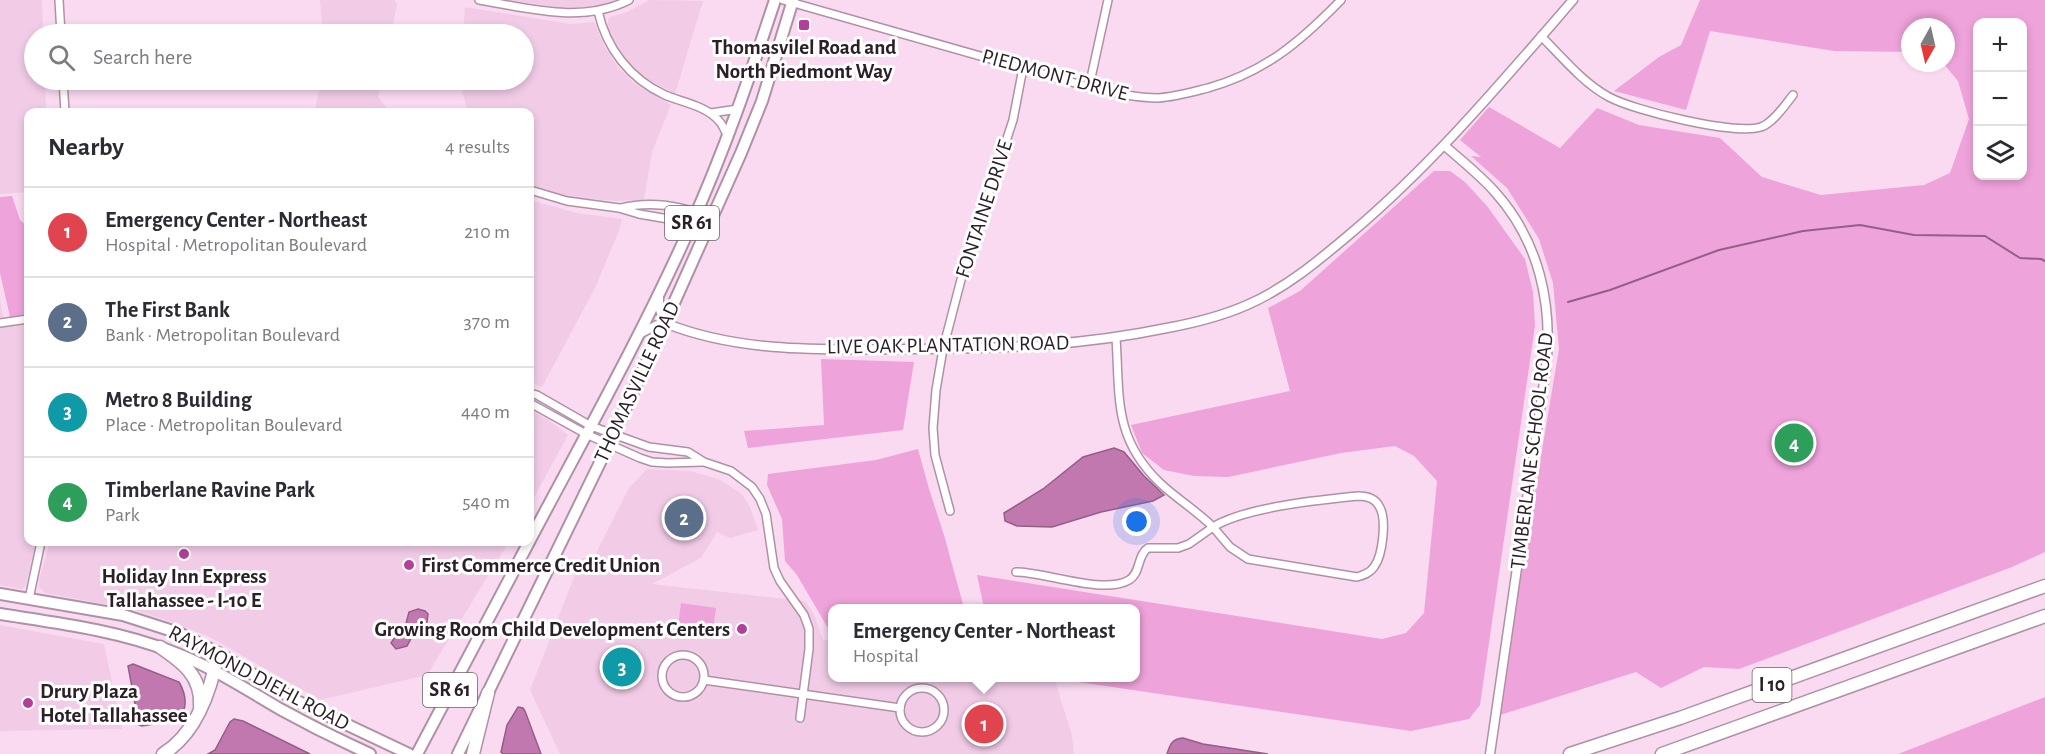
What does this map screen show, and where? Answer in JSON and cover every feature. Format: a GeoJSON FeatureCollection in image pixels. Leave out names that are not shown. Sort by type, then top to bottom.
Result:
{"type":"FeatureCollection","features":[{"type":"Feature","properties":{"kind":"highway","name":"I 10"},"geometry":{"type":"LineString","coordinates":[[1570,754],[1699,711],[2045,586]]}},
{"type":"Feature","properties":{"kind":"highway","name":"I 10"},"geometry":{"type":"LineString","coordinates":[[1662,754],[2045,616]]}},
{"type":"Feature","properties":{"kind":"highway"},"geometry":{"type":"LineString","coordinates":[[160,647],[184,664],[196,680],[200,695],[198,715]]}},
{"type":"Feature","properties":{"kind":"highway"},"geometry":{"type":"LineString","coordinates":[[163,754],[181,740],[198,715],[215,672],[218,653]]}},
{"type":"Feature","properties":{"kind":"highway"},"geometry":{"type":"LineString","coordinates":[[473,754],[488,693]]}},
{"type":"Feature","properties":{"kind":"main road","name":"THOMASVILLE ROAD"},"geometry":{"type":"LineString","coordinates":[[534,532],[639,334],[692,223],[728,137],[776,0]]}},
{"type":"Feature","properties":{"kind":"main road","name":"THOMASVILLE ROAD"},"geometry":{"type":"LineString","coordinates":[[458,754],[614,434],[665,323],[756,116],[790,0]]}},
{"type":"Feature","properties":{"kind":"main road"},"geometry":{"type":"LineString","coordinates":[[738,109],[756,116]]}},
{"type":"Feature","properties":{"kind":"main road","name":"THOMASVILLE ROAD"},"geometry":{"type":"LineString","coordinates":[[417,754],[526,546]]}},
{"type":"Feature","properties":{"kind":"main road","name":"RAYMOND DIEHL ROAD"},"geometry":{"type":"LineString","coordinates":[[0,594],[136,618],[179,633],[218,653],[311,708],[409,754]]}},
{"type":"Feature","properties":{"kind":"main road","name":"RAYMOND DIEHL ROAD"},"geometry":{"type":"LineString","coordinates":[[0,614],[118,635],[160,647],[215,672],[308,724],[370,754]]}},
{"type":"Feature","properties":{"kind":"street"},"geometry":{"type":"LineString","coordinates":[[59,0],[60,24]]}},
{"type":"Feature","properties":{"kind":"street"},"geometry":{"type":"LineString","coordinates":[[479,0],[572,14],[598,11],[629,0]]}},
{"type":"Feature","properties":{"kind":"street","name":"PIEDMONT DRIVE"},"geometry":{"type":"LineString","coordinates":[[790,0],[1089,87],[1132,96],[1159,98],[1194,92],[1238,78],[1283,54],[1341,0]]}},
{"type":"Feature","properties":{"kind":"street"},"geometry":{"type":"LineString","coordinates":[[1089,87],[1108,0]]}},
{"type":"Feature","properties":{"kind":"street","name":"LIVE OAK PLANTATION ROAD"},"geometry":{"type":"LineString","coordinates":[[665,323],[696,334],[742,343],[806,348],[943,349],[1041,345],[1116,338],[1221,315],[1265,297],[1308,269],[1374,214],[1445,146],[1573,0]]}},
{"type":"Feature","properties":{"kind":"street"},"geometry":{"type":"LineString","coordinates":[[598,11],[606,38],[614,52],[632,73],[656,90],[711,113],[719,121],[728,137]]}},
{"type":"Feature","properties":{"kind":"street"},"geometry":{"type":"LineString","coordinates":[[1541,36],[1592,85],[1608,97],[1656,113],[1718,125],[1763,127],[1777,115],[1793,95]]}},
{"type":"Feature","properties":{"kind":"street","name":"FONTAINE DRIVE"},"geometry":{"type":"LineString","coordinates":[[950,512],[939,474],[934,444],[936,390],[943,349],[963,272],[1012,120],[1023,68]]}},
{"type":"Feature","properties":{"kind":"street"},"geometry":{"type":"LineString","coordinates":[[64,90],[65,108]]}},
{"type":"Feature","properties":{"kind":"street"},"geometry":{"type":"LineString","coordinates":[[711,113],[738,109]]}},
{"type":"Feature","properties":{"kind":"street","name":"TIMBERLANE SCHOOL ROAD"},"geometry":{"type":"LineString","coordinates":[[1445,146],[1496,193],[1517,221],[1528,240],[1538,266],[1548,319],[1549,340],[1546,368],[1490,754]]}},
{"type":"Feature","properties":{"kind":"street"},"geometry":{"type":"LineString","coordinates":[[534,191],[575,203],[619,208],[639,214],[692,223],[709,223]]}},
{"type":"Feature","properties":{"kind":"street"},"geometry":{"type":"LineString","coordinates":[[619,208],[640,203],[660,204],[696,212],[709,223]]}},
{"type":"Feature","properties":{"kind":"street"},"geometry":{"type":"LineString","coordinates":[[639,334],[665,323],[659,307],[659,293]]}},
{"type":"Feature","properties":{"kind":"street"},"geometry":{"type":"LineString","coordinates":[[0,323],[24,320]]}},
{"type":"Feature","properties":{"kind":"street"},"geometry":{"type":"LineString","coordinates":[[1016,572],[1084,582],[1127,581],[1134,576],[1142,554],[1148,548],[1178,548],[1189,544],[1213,527],[1228,519],[1244,514],[1358,496],[1370,497],[1376,501],[1382,512],[1383,522],[1378,559],[1369,572],[1357,577],[1248,559],[1230,547],[1213,527],[1202,515],[1160,483],[1147,469],[1129,442],[1122,420],[1116,338]]}},
{"type":"Feature","properties":{"kind":"street"},"geometry":{"type":"LineString","coordinates":[[534,394],[609,444],[652,462],[704,462]]}},
{"type":"Feature","properties":{"kind":"street"},"geometry":{"type":"LineString","coordinates":[[534,405],[588,430],[614,434],[658,449],[688,452],[704,462],[731,471],[742,478],[760,499],[766,514],[774,568],[780,581],[804,615],[809,629],[809,649],[800,718]]}},
{"type":"Feature","properties":{"kind":"street"},"geometry":{"type":"LineString","coordinates":[[29,599],[40,546]]}},
{"type":"Feature","properties":{"kind":"street"},"geometry":{"type":"LineString","coordinates":[[678,655],[689,656],[702,667],[704,680],[701,688],[694,694],[680,697],[667,691],[662,682],[661,673],[670,659],[678,655]]}},
{"type":"Feature","properties":{"kind":"street"},"geometry":{"type":"LineString","coordinates":[[704,680],[900,708]]}},
{"type":"Feature","properties":{"kind":"street"},"geometry":{"type":"LineString","coordinates":[[923,689],[935,693],[940,698],[943,714],[938,725],[933,729],[919,732],[910,729],[905,724],[900,715],[900,708],[908,693],[923,689]]}},
{"type":"Feature","properties":{"kind":"shaded area"},"geometry":{"type":"Polygon","coordinates":[[[0,0],[42,0],[43,24],[24,24],[24,90],[45,90],[46,108],[24,108],[24,192],[0,194],[0,0]]]}},
{"type":"Feature","properties":{"kind":"shaded area"},"geometry":{"type":"Polygon","coordinates":[[[320,0],[395,0],[397,5],[393,24],[322,24],[320,0]]]}},
{"type":"Feature","properties":{"kind":"shaded area"},"geometry":{"type":"Polygon","coordinates":[[[507,0],[617,0],[594,7],[572,9],[507,0]]]}},
{"type":"Feature","properties":{"kind":"shaded area"},"geometry":{"type":"Polygon","coordinates":[[[650,0],[703,1],[675,94],[640,75],[624,59],[611,38],[607,26],[609,17],[625,13],[650,0]]]}},
{"type":"Feature","properties":{"kind":"shaded area"},"geometry":{"type":"Polygon","coordinates":[[[1700,0],[2045,0],[2045,552],[2012,567],[1739,669],[1704,667],[1661,688],[1636,672],[1500,715],[1499,706],[1559,349],[1553,283],[1539,239],[1507,188],[1471,156],[1481,157],[1460,140],[1489,107],[1560,148],[1597,108],[1639,125],[1720,138],[1762,177],[1821,195],[1924,185],[1950,173],[1969,119],[1958,81],[1950,72],[1955,72],[1955,18],[1901,18],[1901,52],[1834,51],[1710,31],[1686,110],[1614,91],[1659,57],[1681,45],[1700,0]]]}},
{"type":"Feature","properties":{"kind":"shaded area"},"geometry":{"type":"Polygon","coordinates":[[[465,7],[571,24],[594,22],[605,47],[618,67],[633,82],[671,105],[652,152],[644,200],[616,201],[578,198],[556,195],[534,187],[534,108],[467,108],[462,90],[534,90],[534,24],[464,24],[465,7]]]}},
{"type":"Feature","properties":{"kind":"shaded area"},"geometry":{"type":"Polygon","coordinates":[[[320,90],[379,90],[378,97],[387,108],[315,108],[320,90]]]}},
{"type":"Feature","properties":{"kind":"shaded area"},"geometry":{"type":"Polygon","coordinates":[[[1434,171],[1450,171],[1465,182],[1487,206],[1525,259],[1533,292],[1535,326],[1480,705],[1469,719],[1411,731],[1078,682],[1140,682],[1140,604],[983,604],[977,575],[1382,639],[1406,633],[1424,613],[1437,481],[1414,456],[1395,446],[1341,453],[1228,477],[1194,476],[1164,470],[1142,453],[1131,425],[1290,391],[1268,308],[1300,291],[1434,171]]]}},
{"type":"Feature","properties":{"kind":"shaded area"},"geometry":{"type":"Polygon","coordinates":[[[12,196],[20,220],[24,224],[24,315],[10,317],[0,273],[0,197],[12,196]]]}},
{"type":"Feature","properties":{"kind":"shaded area"},"geometry":{"type":"Polygon","coordinates":[[[534,201],[577,213],[622,219],[595,288],[542,387],[534,384],[534,201]]]}},
{"type":"Feature","properties":{"kind":"shaded area"},"geometry":{"type":"Polygon","coordinates":[[[0,299],[3,318],[24,316],[24,546],[35,546],[26,585],[22,589],[0,585],[0,299]]]}},
{"type":"Feature","properties":{"kind":"shaded area"},"geometry":{"type":"Polygon","coordinates":[[[821,359],[914,362],[903,430],[748,448],[744,431],[824,425],[821,359]]]}},
{"type":"Feature","properties":{"kind":"shaded area"},"geometry":{"type":"Polygon","coordinates":[[[534,412],[568,435],[534,498],[534,412]]]}},
{"type":"Feature","properties":{"kind":"shaded area"},"geometry":{"type":"Polygon","coordinates":[[[1114,448],[1124,452],[1164,495],[1153,501],[1101,512],[1052,527],[1017,526],[1005,521],[1004,513],[1043,489],[1083,457],[1114,448]]]}},
{"type":"Feature","properties":{"kind":"shaded area"},"geometry":{"type":"Polygon","coordinates":[[[918,449],[963,604],[828,604],[828,628],[797,575],[785,561],[782,519],[767,485],[768,474],[876,460],[918,449]]]}},
{"type":"Feature","properties":{"kind":"shaded area"},"geometry":{"type":"Polygon","coordinates":[[[647,469],[690,471],[719,479],[742,494],[750,507],[758,530],[730,538],[717,532],[701,558],[652,584],[805,601],[814,614],[823,640],[828,641],[828,682],[1055,682],[1072,735],[1074,754],[560,754],[530,690],[581,559],[594,557],[629,488],[647,469]]]}},
{"type":"Feature","properties":{"kind":"shaded area"},"geometry":{"type":"Polygon","coordinates":[[[49,546],[507,546],[427,675],[320,700],[210,637],[131,609],[45,593],[39,587],[49,546]]]}},
{"type":"Feature","properties":{"kind":"shaded area"},"geometry":{"type":"Polygon","coordinates":[[[681,603],[716,608],[713,631],[692,627],[690,637],[677,635],[681,603]]]}},
{"type":"Feature","properties":{"kind":"shaded area"},"geometry":{"type":"Polygon","coordinates":[[[418,609],[428,614],[427,622],[415,631],[407,646],[396,649],[391,643],[404,631],[409,612],[418,609]]]}},
{"type":"Feature","properties":{"kind":"shaded area"},"geometry":{"type":"Polygon","coordinates":[[[0,625],[104,644],[122,729],[0,731],[0,625]]]}},
{"type":"Feature","properties":{"kind":"shaded area"},"geometry":{"type":"Polygon","coordinates":[[[133,664],[179,682],[185,707],[177,720],[139,725],[128,666],[133,664]]]}},
{"type":"Feature","properties":{"kind":"shaded area"},"geometry":{"type":"Polygon","coordinates":[[[2045,697],[2045,754],[1898,754],[2045,697]]]}},
{"type":"Feature","properties":{"kind":"shaded area"},"geometry":{"type":"Polygon","coordinates":[[[518,707],[525,711],[541,754],[503,754],[501,752],[507,725],[518,707]]]}},
{"type":"Feature","properties":{"kind":"shaded area"},"geometry":{"type":"Polygon","coordinates":[[[234,719],[243,721],[310,754],[208,754],[215,750],[230,722],[234,719]]]}},
{"type":"Feature","properties":{"kind":"shaded area"},"geometry":{"type":"Polygon","coordinates":[[[1183,738],[1203,744],[1268,754],[1167,754],[1172,743],[1183,738]]]}},
{"type":"Feature","properties":{"kind":"waterway"},"geometry":{"type":"LineString","coordinates":[[1568,302],[1610,290],[1719,250],[1803,231],[1860,225],[1914,235],[1985,236],[2020,258],[2045,261]]}},
{"type":"Feature","properties":{"kind":"place","name":"Thomasvilel Road and North Piedmont Way"},"geometry":{"type":"Point","coordinates":[804,25]}},
{"type":"Feature","properties":{"kind":"place","name":"Timberlane Ravine Park"},"geometry":{"type":"Point","coordinates":[1794,443]}},
{"type":"Feature","properties":{"kind":"place","name":"The First Bank"},"geometry":{"type":"Point","coordinates":[684,518]}},
{"type":"Feature","properties":{"kind":"place","name":"Holiday Inn Express Tallahassee - I-10 E"},"geometry":{"type":"Point","coordinates":[184,554]}},
{"type":"Feature","properties":{"kind":"place","name":"First Commerce Credit Union"},"geometry":{"type":"Point","coordinates":[409,565]}},
{"type":"Feature","properties":{"kind":"place","name":"Growing Room Child Development Centers"},"geometry":{"type":"Point","coordinates":[742,629]}},
{"type":"Feature","properties":{"kind":"place","name":"Metro 8 Building"},"geometry":{"type":"Point","coordinates":[622,667]}},
{"type":"Feature","properties":{"kind":"place","name":"Drury Plaza Hotel Tallahassee"},"geometry":{"type":"Point","coordinates":[28,703]}},
{"type":"Feature","properties":{"kind":"place","name":"Emergency Center - Northeast"},"geometry":{"type":"Point","coordinates":[984,724]}}]}
